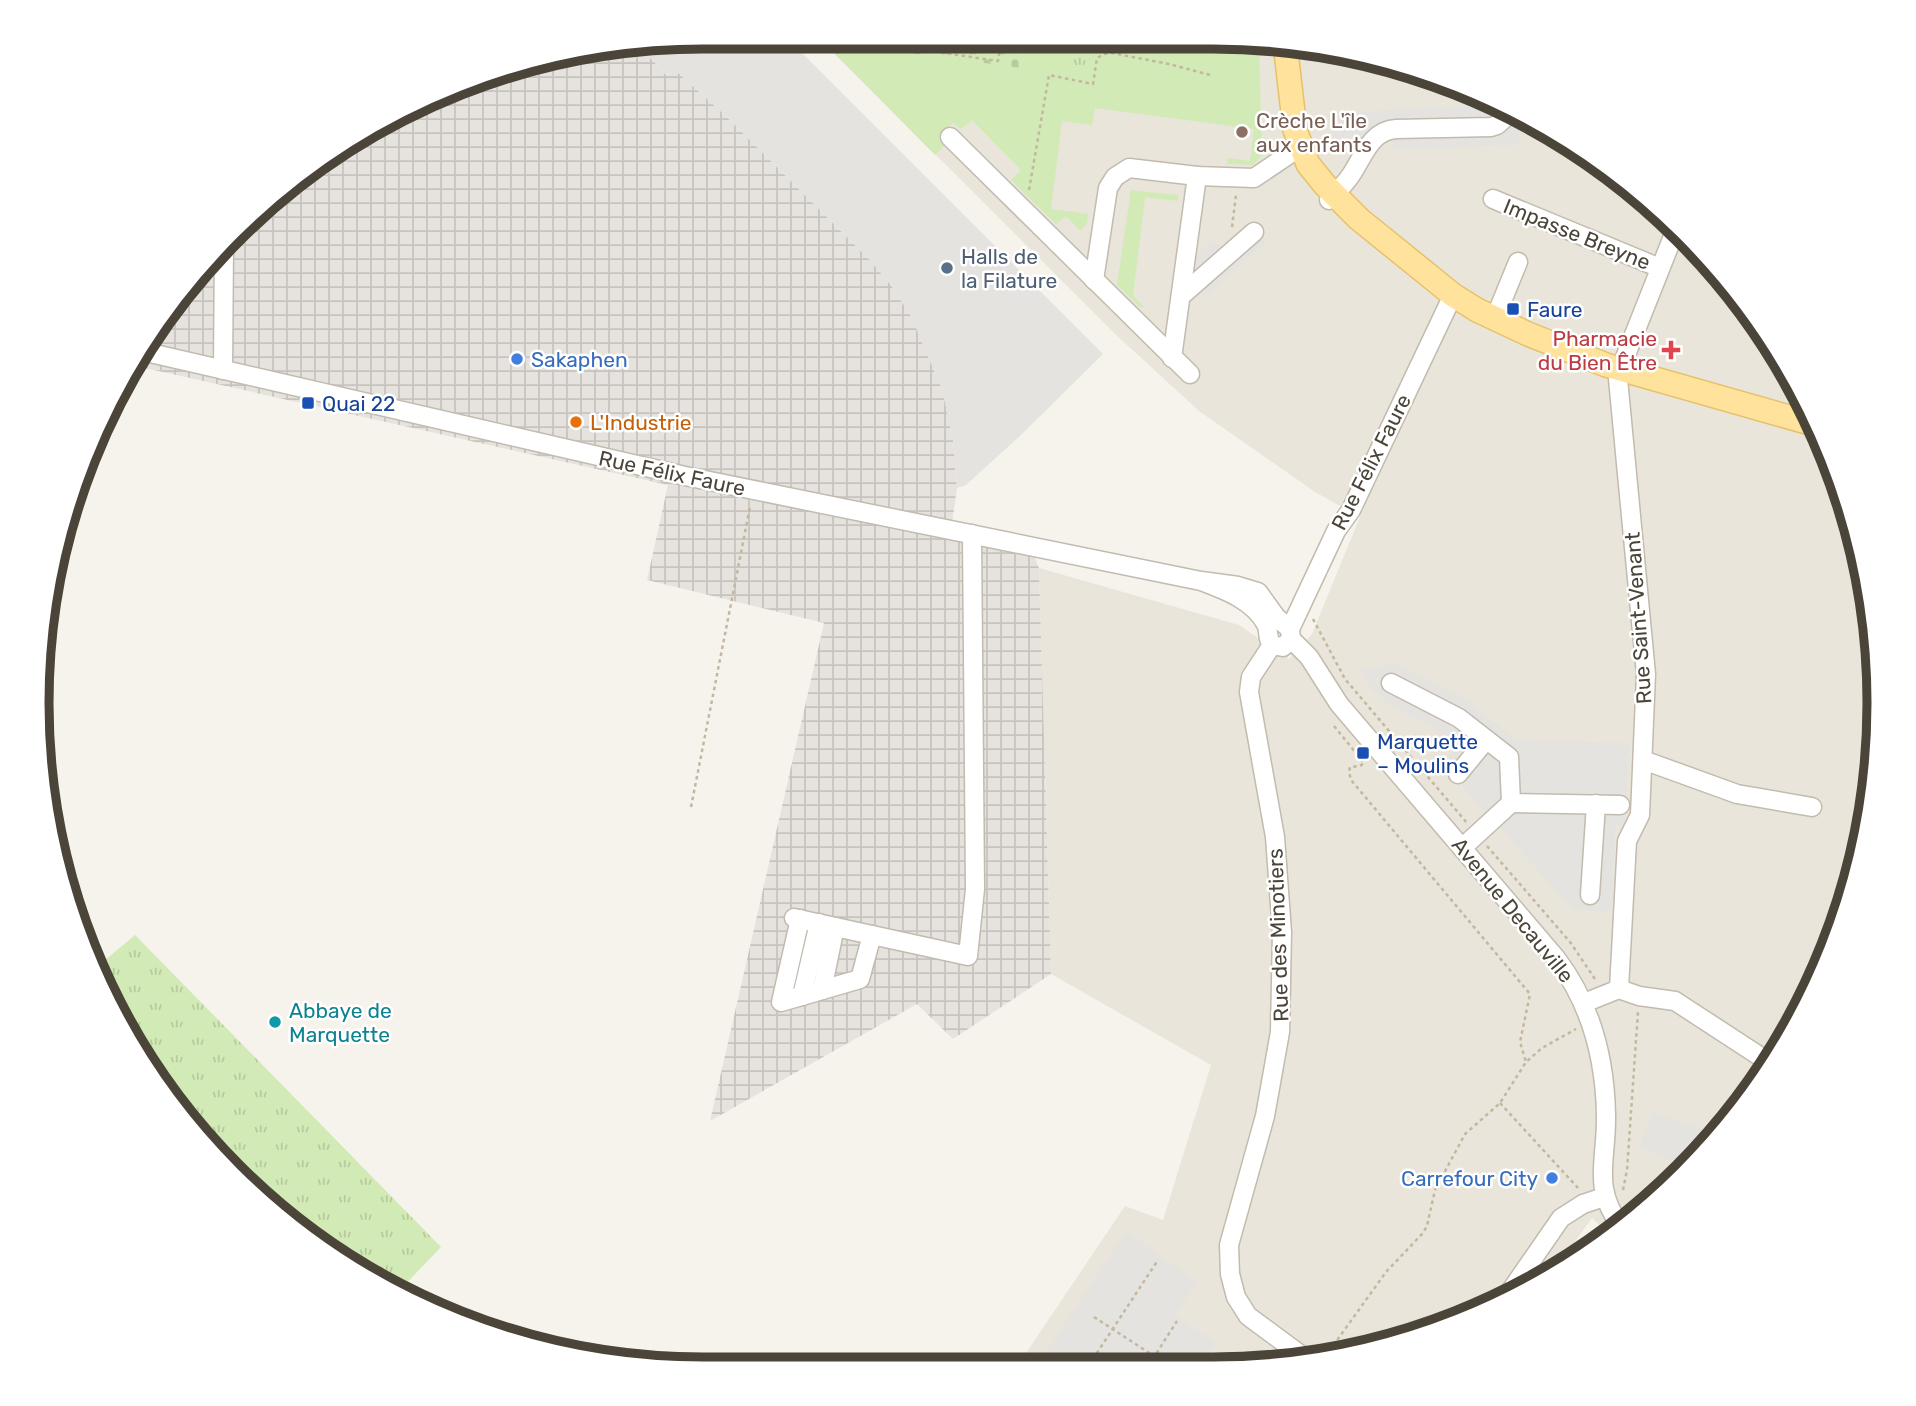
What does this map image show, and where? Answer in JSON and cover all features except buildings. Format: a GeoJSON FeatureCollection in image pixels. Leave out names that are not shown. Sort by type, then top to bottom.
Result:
{"type":"FeatureCollection","features":[{"type":"Feature","properties":{"kind":"main road"},"geometry":{"type":"LineString","coordinates":[[1285,53],[1295,151],[1315,173],[1332,198],[1453,295],[1495,318],[1620,370],[1803,421]]}},
{"type":"Feature","properties":{"kind":"street"},"geometry":{"type":"LineString","coordinates":[[1332,198],[1351,176],[1373,139],[1383,132],[1396,129],[1491,127],[1505,118]]}},
{"type":"Feature","properties":{"kind":"street"},"geometry":{"type":"LineString","coordinates":[[950,136],[1190,374]]}},
{"type":"Feature","properties":{"kind":"street"},"geometry":{"type":"LineString","coordinates":[[1094,280],[1108,188],[1115,177],[1129,168],[1197,176],[1254,178],[1295,151]]}},
{"type":"Feature","properties":{"kind":"street"},"geometry":{"type":"LineString","coordinates":[[1172,358],[1197,176]]}},
{"type":"Feature","properties":{"kind":"street","name":"Impasse Breyne"},"geometry":{"type":"LineString","coordinates":[[1493,199],[1660,268]]}},
{"type":"Feature","properties":{"kind":"street"},"geometry":{"type":"LineString","coordinates":[[1181,296],[1254,232]]}},
{"type":"Feature","properties":{"kind":"street"},"geometry":{"type":"LineString","coordinates":[[1620,370],[1672,238]]}},
{"type":"Feature","properties":{"kind":"street"},"geometry":{"type":"LineString","coordinates":[[223,370],[224,259]]}},
{"type":"Feature","properties":{"kind":"street"},"geometry":{"type":"LineString","coordinates":[[1495,318],[1518,262]]}},
{"type":"Feature","properties":{"kind":"street","name":"Rue Félix Faure"},"geometry":{"type":"LineString","coordinates":[[151,353],[582,453],[1201,581],[1229,592],[1245,602],[1280,633],[1336,531],[1351,510],[1453,295]]}},
{"type":"Feature","properties":{"kind":"street","name":"Rue Saint-Venant"},"geometry":{"type":"LineString","coordinates":[[1619,989],[1627,841],[1630,831],[1639,820],[1646,674],[1618,388],[1620,370]]}},
{"type":"Feature","properties":{"kind":"street"},"geometry":{"type":"LineString","coordinates":[[872,935],[860,979],[781,1002],[797,918],[968,956],[975,889],[972,534]]}},
{"type":"Feature","properties":{"kind":"street","name":"Avenue Decauville"},"geometry":{"type":"LineString","coordinates":[[1280,633],[1305,653],[1339,704],[1571,979],[1591,1020],[1602,1069],[1606,1130],[1602,1184],[1597,1199],[1614,1219]]}},
{"type":"Feature","properties":{"kind":"street","name":"Rue des Minotiers"},"geometry":{"type":"LineString","coordinates":[[1280,633],[1251,677],[1249,692],[1275,837],[1282,932],[1280,1032],[1265,1116],[1229,1245],[1230,1274],[1236,1297],[1248,1316],[1296,1351]]}},
{"type":"Feature","properties":{"kind":"street"},"geometry":{"type":"LineString","coordinates":[[1391,682],[1459,718],[1509,757],[1511,803]]}},
{"type":"Feature","properties":{"kind":"street"},"geometry":{"type":"LineString","coordinates":[[1458,774],[1486,740]]}},
{"type":"Feature","properties":{"kind":"street"},"geometry":{"type":"LineString","coordinates":[[1643,760],[1737,794],[1812,807]]}},
{"type":"Feature","properties":{"kind":"street"},"geometry":{"type":"LineString","coordinates":[[1462,848],[1511,803],[1620,805]]}},
{"type":"Feature","properties":{"kind":"street"},"geometry":{"type":"LineString","coordinates":[[1590,895],[1596,804]]}},
{"type":"Feature","properties":{"kind":"street"},"geometry":{"type":"LineString","coordinates":[[821,990],[827,925]]}},
{"type":"Feature","properties":{"kind":"street"},"geometry":{"type":"LineString","coordinates":[[802,996],[827,925]]}},
{"type":"Feature","properties":{"kind":"street"},"geometry":{"type":"LineString","coordinates":[[1584,1003],[1619,989],[1639,996],[1675,1001],[1762,1058]]}},
{"type":"Feature","properties":{"kind":"street"},"geometry":{"type":"LineString","coordinates":[[1517,1282],[1561,1219],[1569,1211],[1597,1199]]}},
{"type":"Feature","properties":{"kind":"path"},"geometry":{"type":"LineString","coordinates":[[921,49],[998,61],[1000,49]]}},
{"type":"Feature","properties":{"kind":"path"},"geometry":{"type":"LineString","coordinates":[[1028,214],[1028,197],[1049,75],[1093,84],[1097,58],[1112,53],[1210,75]]}},
{"type":"Feature","properties":{"kind":"path"},"geometry":{"type":"LineString","coordinates":[[1228,255],[1238,178]]}},
{"type":"Feature","properties":{"kind":"path"},"geometry":{"type":"LineString","coordinates":[[691,807],[754,490]]}},
{"type":"Feature","properties":{"kind":"path"},"geometry":{"type":"LineString","coordinates":[[1345,679],[1339,684],[1348,698],[1330,713],[1337,722],[1333,726],[1364,763],[1350,767],[1350,780],[1530,994],[1520,1042],[1526,1062]]}},
{"type":"Feature","properties":{"kind":"path"},"geometry":{"type":"LineString","coordinates":[[1333,1345],[1386,1272],[1423,1233],[1435,1190],[1465,1134],[1500,1103],[1526,1062],[1551,1042],[1591,1020]]}},
{"type":"Feature","properties":{"kind":"path"},"geometry":{"type":"LineString","coordinates":[[1500,1103],[1597,1199]]}},
{"type":"Feature","properties":{"kind":"path"},"geometry":{"type":"LineString","coordinates":[[1095,1357],[1158,1260]]}},
{"type":"Feature","properties":{"kind":"path"},"geometry":{"type":"LineString","coordinates":[[1094,1317],[1153,1357],[1177,1321]]}},
{"type":"Feature","properties":{"kind":"shaded area","name":"Halls de la Filature"},"geometry":{"type":"Polygon","coordinates":[[[798,49],[1103,354],[1021,435],[966,485],[957,488],[953,438],[942,389],[911,316],[891,285],[869,259],[726,116],[675,70],[666,75],[645,52],[798,49]]]}},
{"type":"Feature","properties":{"kind":"shaded area"},"geometry":{"type":"Polygon","coordinates":[[[830,49],[1256,50],[1341,62],[1382,71],[1463,99],[1502,116],[1576,159],[1611,184],[1644,211],[1705,272],[1757,340],[1800,414],[1832,493],[1845,534],[1854,575],[1866,660],[1866,746],[1861,788],[1845,872],[1832,913],[1800,992],[1779,1030],[1757,1066],[1705,1134],[1644,1195],[1611,1222],[1603,1228],[1592,1218],[1567,1252],[1502,1290],[1423,1322],[1382,1335],[1341,1344],[1256,1356],[1023,1357],[1125,1206],[1163,1220],[1211,1065],[1051,974],[1039,568],[1239,625],[1289,659],[1312,634],[1360,517],[1315,492],[1199,411],[1114,333],[830,49]]]}},
{"type":"Feature","properties":{"kind":"shaded area"},"geometry":{"type":"Polygon","coordinates":[[[645,52],[666,75],[675,70],[726,116],[869,259],[891,285],[911,316],[942,389],[953,438],[957,488],[950,537],[1034,555],[1039,568],[1051,974],[953,1039],[917,1004],[710,1121],[824,623],[647,580],[668,485],[142,367],[184,305],[211,272],[272,211],[340,159],[414,116],[493,84],[575,62],[645,52]]]}},
{"type":"Feature","properties":{"kind":"shaded area"},"geometry":{"type":"Polygon","coordinates":[[[1478,105],[1523,128],[1518,145],[1393,149],[1393,140],[1334,147],[1331,113],[1478,105]]]}},
{"type":"Feature","properties":{"kind":"shaded area"},"geometry":{"type":"Polygon","coordinates":[[[1248,224],[1266,243],[1205,297],[1191,282],[1192,258],[1213,240],[1221,248],[1248,224]]]}},
{"type":"Feature","properties":{"kind":"shaded area"},"geometry":{"type":"Polygon","coordinates":[[[1395,664],[1468,701],[1517,740],[1630,743],[1624,826],[1615,826],[1612,912],[1573,910],[1467,792],[1439,767],[1459,742],[1388,704],[1368,685],[1360,669],[1395,664]]]}},
{"type":"Feature","properties":{"kind":"shaded area"},"geometry":{"type":"Polygon","coordinates":[[[1654,1112],[1708,1131],[1675,1165],[1639,1147],[1654,1112]]]}},
{"type":"Feature","properties":{"kind":"shaded area"},"geometry":{"type":"Polygon","coordinates":[[[1126,1231],[1197,1282],[1175,1315],[1216,1343],[1207,1357],[1043,1357],[1126,1231]]]}},
{"type":"Feature","properties":{"kind":"green space"},"geometry":{"type":"Polygon","coordinates":[[[830,49],[876,49],[1021,68],[1024,49],[1259,50],[1262,155],[1253,165],[1227,164],[1228,158],[1250,161],[1254,129],[1095,108],[1092,125],[1062,121],[1051,209],[1088,214],[1087,223],[1081,231],[1066,216],[1056,224],[1011,180],[1021,170],[972,120],[961,129],[953,123],[939,136],[946,144],[935,155],[830,49]]]}},
{"type":"Feature","properties":{"kind":"green space"},"geometry":{"type":"Polygon","coordinates":[[[876,49],[1024,49],[1021,68],[876,49]]]}},
{"type":"Feature","properties":{"kind":"green space"},"geometry":{"type":"Polygon","coordinates":[[[1065,49],[1083,49],[1082,60],[1094,62],[1092,79],[1045,72],[1048,55],[1063,57],[1065,49]]]}},
{"type":"Feature","properties":{"kind":"green space"},"geometry":{"type":"Polygon","coordinates":[[[1131,190],[1178,195],[1178,201],[1143,197],[1133,296],[1145,308],[1140,307],[1117,285],[1131,190]]]}},
{"type":"Feature","properties":{"kind":"green space"},"geometry":{"type":"Polygon","coordinates":[[[135,935],[441,1247],[405,1285],[340,1247],[272,1195],[211,1134],[184,1101],[137,1030],[103,962],[135,935]]]}},
{"type":"Feature","properties":{"kind":"place","name":"Crèche L'île aux enfants"},"geometry":{"type":"Point","coordinates":[1242,132]}},
{"type":"Feature","properties":{"kind":"place","name":"Halls de la Filature"},"geometry":{"type":"Point","coordinates":[947,268]}},
{"type":"Feature","properties":{"kind":"place","name":"Faure"},"geometry":{"type":"Point","coordinates":[1513,309]}},
{"type":"Feature","properties":{"kind":"place","name":"Pharmacie du Bien Être"},"geometry":{"type":"Point","coordinates":[1671,350]}},
{"type":"Feature","properties":{"kind":"place","name":"Sakaphen"},"geometry":{"type":"Point","coordinates":[517,359]}},
{"type":"Feature","properties":{"kind":"place","name":"Quai 22"},"geometry":{"type":"Point","coordinates":[308,403]}},
{"type":"Feature","properties":{"kind":"place","name":"L'Industrie"},"geometry":{"type":"Point","coordinates":[576,422]}},
{"type":"Feature","properties":{"kind":"place","name":"Marquette – Moulins"},"geometry":{"type":"Point","coordinates":[1363,753]}},
{"type":"Feature","properties":{"kind":"place","name":"Abbaye de Marquette"},"geometry":{"type":"Point","coordinates":[275,1022]}},
{"type":"Feature","properties":{"kind":"place","name":"Carrefour City"},"geometry":{"type":"Point","coordinates":[1552,1178]}}]}
